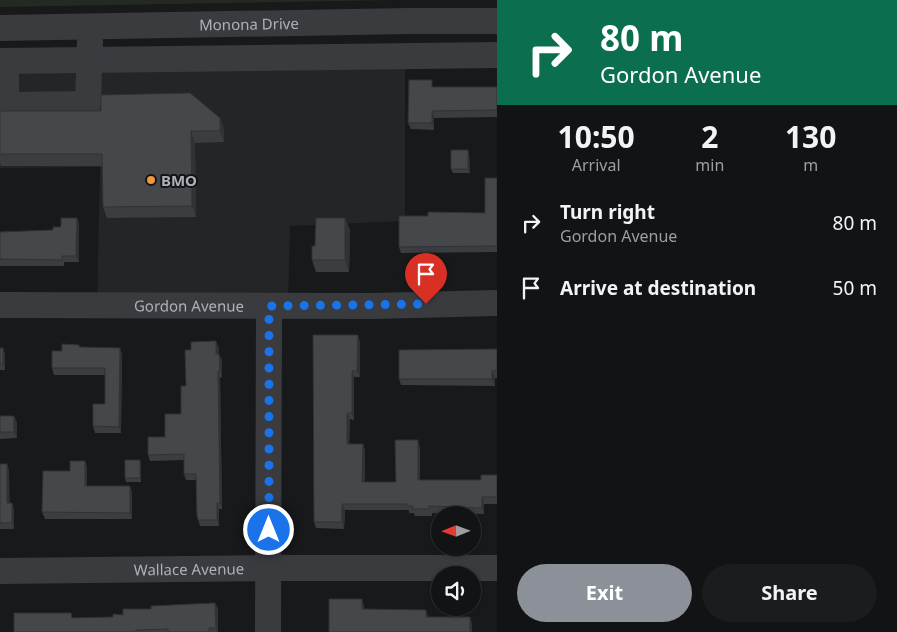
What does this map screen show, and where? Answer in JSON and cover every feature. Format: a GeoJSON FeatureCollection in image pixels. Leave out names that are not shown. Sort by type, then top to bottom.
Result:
{"type":"FeatureCollection","features":[{"type":"Feature","properties":{"kind":"street","name":"Monona Drive"},"geometry":{"type":"LineString","coordinates":[[0,28],[497,21]]}},
{"type":"Feature","properties":{"kind":"street"},"geometry":{"type":"LineString","coordinates":[[90,26],[90,60],[88,104],[6,105],[3,61],[90,60],[497,55]]}},
{"type":"Feature","properties":{"kind":"street","name":"Gordon Avenue"},"geometry":{"type":"LineString","coordinates":[[0,305],[372,306],[497,303]]}},
{"type":"Feature","properties":{"kind":"street"},"geometry":{"type":"LineString","coordinates":[[268,632],[269,306]]}},
{"type":"Feature","properties":{"kind":"street","name":"Wallace Avenue"},"geometry":{"type":"LineString","coordinates":[[0,571],[497,568]]}},
{"type":"Feature","properties":{"kind":"shaded area"},"geometry":{"type":"Polygon","coordinates":[[[0,0],[399,0],[0,7],[0,0]]]}},
{"type":"Feature","properties":{"kind":"shaded area"},"geometry":{"type":"Polygon","coordinates":[[[405,56],[405,221],[290,226],[288,305],[97,306],[100,167],[0,168],[0,61],[405,56]]]}},
{"type":"Feature","properties":{"kind":"building"},"geometry":{"type":"Polygon","coordinates":[[[409,80],[432,80],[432,87],[497,87],[497,110],[432,111],[432,123],[408,123],[409,80]]]}},
{"type":"Feature","properties":{"kind":"building","name":"BMO"},"geometry":{"type":"Polygon","coordinates":[[[190,93],[220,118],[220,131],[191,131],[192,206],[103,207],[102,154],[0,154],[0,111],[101,111],[101,95],[190,93]]]}},
{"type":"Feature","properties":{"kind":"building"},"geometry":{"type":"Polygon","coordinates":[[[451,150],[468,150],[468,169],[451,169],[451,150]]]}},
{"type":"Feature","properties":{"kind":"building"},"geometry":{"type":"Polygon","coordinates":[[[485,178],[497,178],[497,246],[399,247],[399,216],[428,216],[428,212],[485,213],[485,178]]]}},
{"type":"Feature","properties":{"kind":"building"},"geometry":{"type":"Polygon","coordinates":[[[61,218],[77,218],[76,256],[62,256],[62,260],[0,259],[0,232],[53,230],[53,227],[61,227],[61,218]]]}},
{"type":"Feature","properties":{"kind":"building"},"geometry":{"type":"Polygon","coordinates":[[[316,218],[345,218],[345,260],[312,260],[312,246],[315,246],[316,218]]]}},
{"type":"Feature","properties":{"kind":"building"},"geometry":{"type":"Polygon","coordinates":[[[313,335],[358,335],[357,371],[352,371],[352,413],[347,413],[347,444],[363,444],[362,482],[396,482],[395,440],[418,440],[418,480],[481,480],[481,475],[497,475],[497,497],[482,497],[482,508],[481,506],[429,506],[429,509],[413,509],[413,506],[407,506],[407,504],[342,504],[342,522],[314,522],[313,335]]]}},
{"type":"Feature","properties":{"kind":"building"},"geometry":{"type":"Polygon","coordinates":[[[216,341],[216,354],[219,354],[220,371],[218,371],[220,503],[217,503],[217,520],[198,520],[196,474],[184,474],[184,454],[148,455],[148,437],[165,437],[165,414],[181,414],[181,386],[186,386],[185,350],[191,350],[191,342],[216,341]]]}},
{"type":"Feature","properties":{"kind":"building"},"geometry":{"type":"Polygon","coordinates":[[[62,344],[79,345],[79,347],[120,348],[119,427],[93,426],[93,404],[105,404],[105,368],[52,368],[52,351],[62,351],[62,344]]]}},
{"type":"Feature","properties":{"kind":"building"},"geometry":{"type":"Polygon","coordinates":[[[0,348],[3,348],[3,364],[0,364],[0,348]]]}},
{"type":"Feature","properties":{"kind":"building"},"geometry":{"type":"Polygon","coordinates":[[[497,349],[497,371],[492,371],[492,379],[399,379],[399,350],[497,349]]]}},
{"type":"Feature","properties":{"kind":"building"},"geometry":{"type":"Polygon","coordinates":[[[0,416],[14,416],[14,432],[0,432],[0,416]]]}},
{"type":"Feature","properties":{"kind":"building"},"geometry":{"type":"Polygon","coordinates":[[[125,460],[140,460],[140,478],[125,478],[125,460]]]}},
{"type":"Feature","properties":{"kind":"building"},"geometry":{"type":"Polygon","coordinates":[[[70,461],[85,461],[85,486],[130,486],[130,513],[42,512],[43,471],[70,471],[70,461]]]}},
{"type":"Feature","properties":{"kind":"building"},"geometry":{"type":"Polygon","coordinates":[[[0,464],[7,464],[7,503],[12,503],[12,523],[0,523],[0,464]]]}},
{"type":"Feature","properties":{"kind":"building"},"geometry":{"type":"Polygon","coordinates":[[[329,599],[362,599],[362,609],[426,610],[426,617],[470,617],[470,632],[329,632],[329,599]]]}},
{"type":"Feature","properties":{"kind":"building"},"geometry":{"type":"Polygon","coordinates":[[[215,603],[216,628],[209,628],[209,632],[168,632],[168,629],[136,630],[136,632],[14,632],[14,613],[71,613],[72,618],[113,617],[113,614],[123,615],[123,609],[151,609],[151,606],[215,603]]]}},
{"type":"Feature","properties":{"kind":"place","name":"BMO"},"geometry":{"type":"Point","coordinates":[151,180]}},
{"type":"Feature","properties":{"kind":"route"},"geometry":{"type":"LineString","coordinates":[[269,530],[269,306],[426,304]]}}]}
